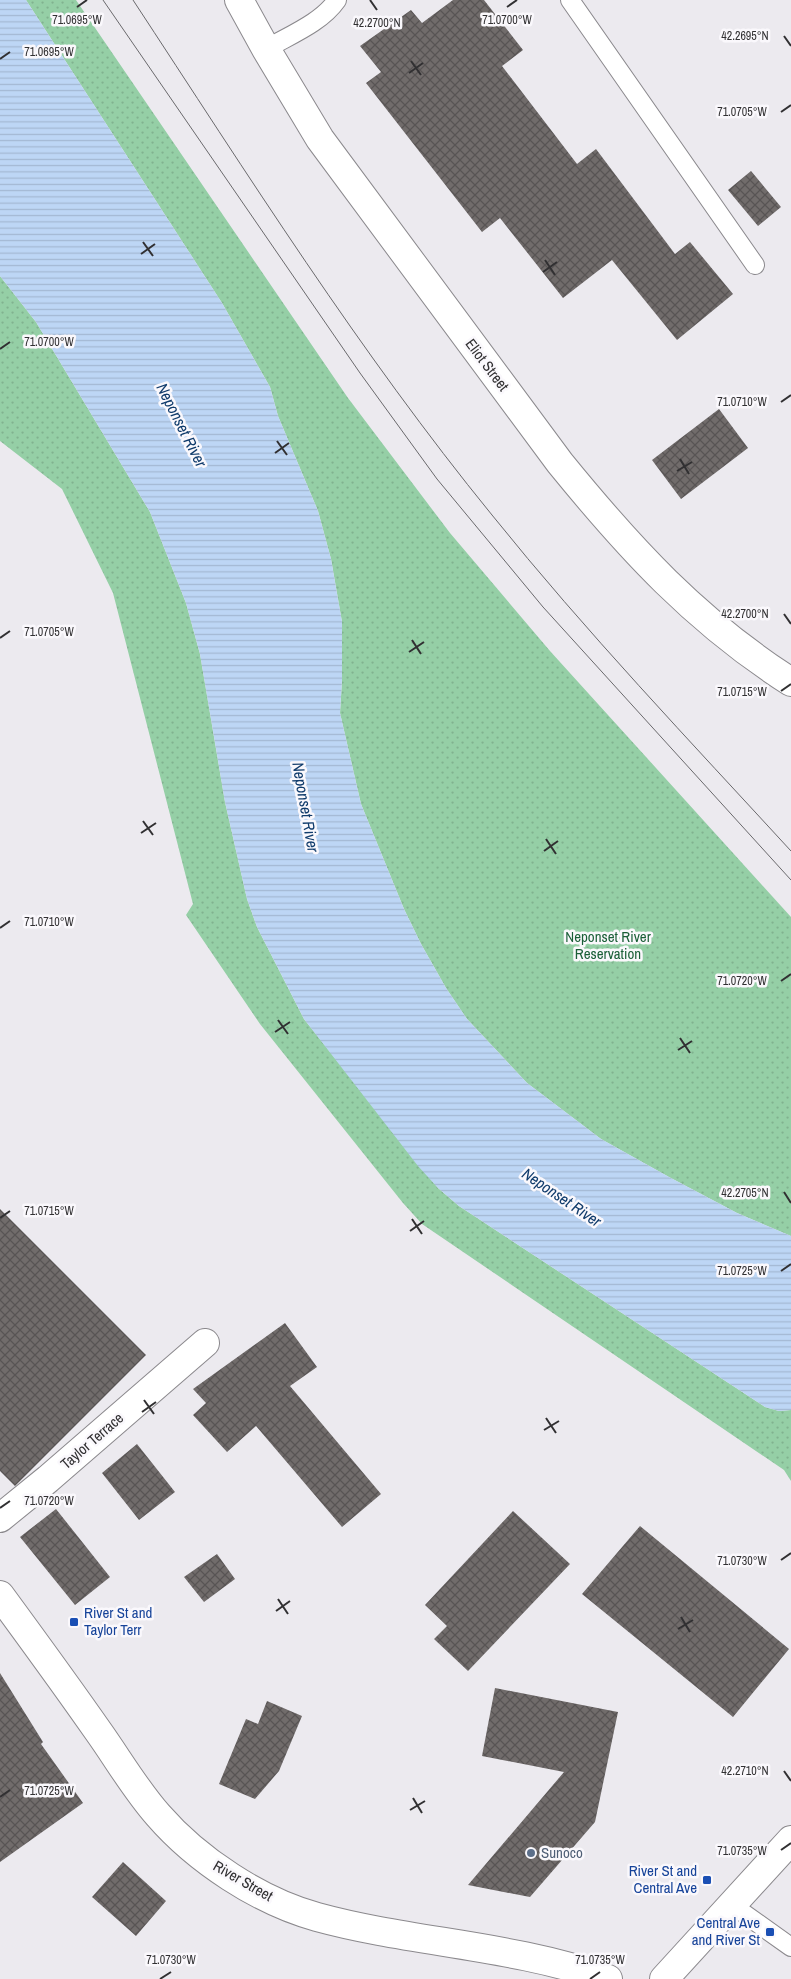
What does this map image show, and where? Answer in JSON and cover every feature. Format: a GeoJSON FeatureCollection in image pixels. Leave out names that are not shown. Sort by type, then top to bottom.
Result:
{"type":"FeatureCollection","features":[{"type":"Feature","properties":{"kind":"street","name":"Eliot Street"},"geometry":{"type":"LineString","coordinates":[[239,0],[320,140],[560,463],[648,565],[677,594],[735,643],[791,682]]}},
{"type":"Feature","properties":{"kind":"street","name":"Taylor Terrace"},"geometry":{"type":"LineString","coordinates":[[0,1518],[48,1479],[205,1342]]}},
{"type":"Feature","properties":{"kind":"street","name":"River Street"},"geometry":{"type":"LineString","coordinates":[[0,1595],[158,1815],[195,1851],[234,1878],[264,1895],[315,1916],[346,1924],[513,1955],[568,1967],[608,1979]]}},
{"type":"Feature","properties":{"kind":"street"},"geometry":{"type":"LineString","coordinates":[[664,1979],[791,1840]]}},
{"type":"Feature","properties":{"kind":"lane"},"geometry":{"type":"LineString","coordinates":[[266,49],[315,21],[328,12],[337,0]]}},
{"type":"Feature","properties":{"kind":"lane"},"geometry":{"type":"LineString","coordinates":[[570,0],[755,265]]}},
{"type":"Feature","properties":{"kind":"lane"},"geometry":{"type":"LineString","coordinates":[[732,1905],[791,1948]]}},
{"type":"Feature","properties":{"kind":"green space","name":"Neponset River Reservation"},"geometry":{"type":"Polygon","coordinates":[[[26,0],[76,0],[348,398],[450,533],[550,651],[791,917],[791,1236],[737,1213],[601,1139],[527,1083],[467,1019],[446,988],[404,909],[361,804],[340,713],[342,622],[331,559],[318,511],[278,416],[270,387],[222,303],[26,0]]]}},
{"type":"Feature","properties":{"kind":"green space"},"geometry":{"type":"Polygon","coordinates":[[[0,276],[36,322],[150,512],[186,603],[200,654],[225,802],[247,899],[257,927],[304,1019],[438,1188],[459,1206],[765,1407],[779,1411],[791,1410],[791,1481],[784,1470],[422,1224],[403,1203],[260,1024],[186,915],[193,904],[113,593],[62,489],[0,441],[0,276]]]}},
{"type":"Feature","properties":{"kind":"water","name":"Neponset River"},"geometry":{"type":"Polygon","coordinates":[[[0,0],[26,0],[222,303],[270,387],[278,416],[318,511],[331,559],[342,622],[340,713],[361,804],[404,909],[421,944],[446,988],[467,1019],[527,1083],[601,1139],[737,1213],[791,1236],[791,1410],[779,1411],[765,1407],[459,1206],[438,1188],[418,1166],[304,1019],[257,927],[247,899],[225,802],[200,654],[186,603],[150,512],[36,322],[0,276],[0,0]]]}},
{"type":"Feature","properties":{"kind":"building"},"geometry":{"type":"Polygon","coordinates":[[[453,0],[484,0],[523,50],[502,66],[577,164],[596,149],[675,254],[690,242],[733,294],[677,340],[612,260],[563,298],[500,218],[482,232],[366,83],[381,72],[360,46],[411,10],[422,23],[453,0]]]}},
{"type":"Feature","properties":{"kind":"building"},"geometry":{"type":"Polygon","coordinates":[[[751,171],[781,207],[758,226],[728,190],[751,171]]]}},
{"type":"Feature","properties":{"kind":"building"},"geometry":{"type":"Polygon","coordinates":[[[719,409],[748,448],[681,499],[652,460],[719,409]]]}},
{"type":"Feature","properties":{"kind":"building"},"geometry":{"type":"Polygon","coordinates":[[[0,1209],[146,1355],[15,1486],[0,1471],[0,1209]]]}},
{"type":"Feature","properties":{"kind":"building"},"geometry":{"type":"Polygon","coordinates":[[[285,1323],[317,1367],[290,1386],[381,1494],[342,1527],[256,1426],[227,1452],[193,1415],[206,1403],[193,1389],[285,1323]]]}},
{"type":"Feature","properties":{"kind":"building"},"geometry":{"type":"Polygon","coordinates":[[[137,1444],[175,1492],[139,1520],[102,1473],[137,1444]]]}},
{"type":"Feature","properties":{"kind":"building"},"geometry":{"type":"Polygon","coordinates":[[[56,1509],[110,1577],[75,1605],[20,1537],[56,1509]]]}},
{"type":"Feature","properties":{"kind":"building"},"geometry":{"type":"Polygon","coordinates":[[[513,1511],[570,1564],[468,1671],[434,1639],[447,1626],[425,1605],[513,1511]]]}},
{"type":"Feature","properties":{"kind":"building"},"geometry":{"type":"Polygon","coordinates":[[[640,1526],[789,1649],[733,1717],[582,1594],[640,1526]]]}},
{"type":"Feature","properties":{"kind":"building"},"geometry":{"type":"Polygon","coordinates":[[[217,1554],[235,1579],[204,1602],[184,1577],[217,1554]]]}},
{"type":"Feature","properties":{"kind":"building"},"geometry":{"type":"Polygon","coordinates":[[[0,1673],[43,1742],[41,1744],[83,1803],[0,1862],[0,1673]]]}},
{"type":"Feature","properties":{"kind":"building"},"geometry":{"type":"Polygon","coordinates":[[[495,1688],[618,1712],[595,1822],[530,1897],[468,1885],[564,1772],[482,1756],[495,1688]]]}},
{"type":"Feature","properties":{"kind":"building"},"geometry":{"type":"Polygon","coordinates":[[[267,1701],[302,1716],[279,1771],[255,1799],[219,1784],[246,1719],[258,1724],[267,1701]]]}},
{"type":"Feature","properties":{"kind":"building"},"geometry":{"type":"Polygon","coordinates":[[[123,1862],[166,1901],[136,1936],[92,1897],[123,1862]]]}},
{"type":"Feature","properties":{"kind":"tram line"},"geometry":{"type":"LineString","coordinates":[[103,0],[360,373],[437,479],[543,607],[791,880]]}},
{"type":"Feature","properties":{"kind":"tram line"},"geometry":{"type":"LineString","coordinates":[[133,0],[306,262],[396,391],[443,454],[564,601],[639,686],[791,851]]}},
{"type":"Feature","properties":{"kind":"place","name":"River St and Taylor Terr"},"geometry":{"type":"Point","coordinates":[74,1622]}},
{"type":"Feature","properties":{"kind":"place","name":"Sunoco"},"geometry":{"type":"Point","coordinates":[531,1853]}},
{"type":"Feature","properties":{"kind":"place","name":"River St and Central Ave"},"geometry":{"type":"Point","coordinates":[707,1880]}},
{"type":"Feature","properties":{"kind":"place","name":"Central Ave and River St"},"geometry":{"type":"Point","coordinates":[770,1932]}}]}
